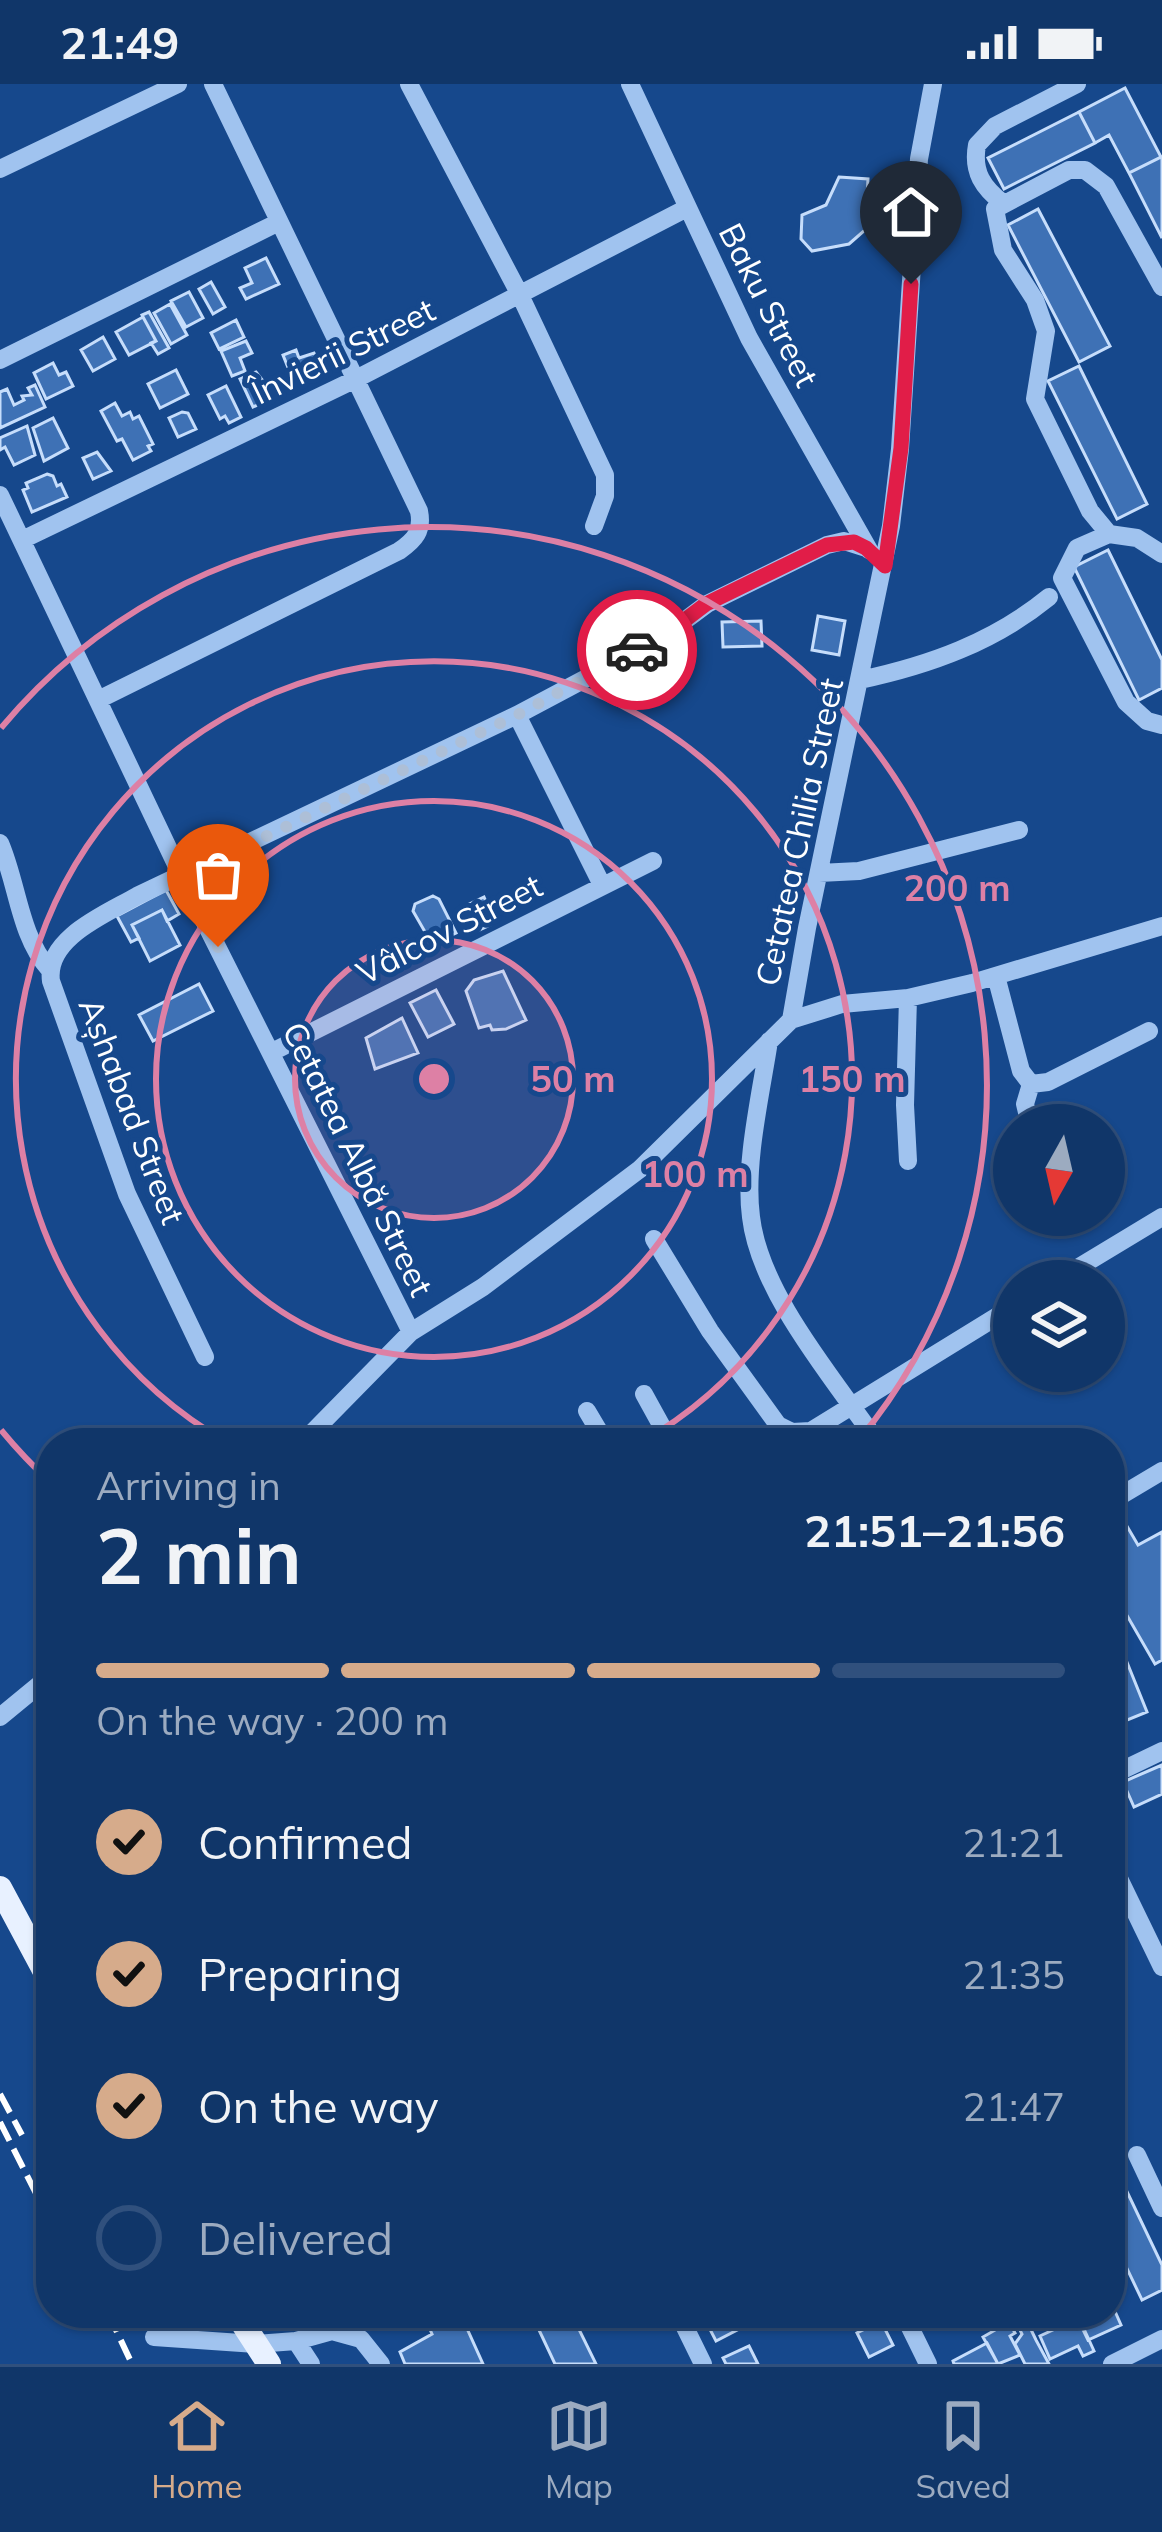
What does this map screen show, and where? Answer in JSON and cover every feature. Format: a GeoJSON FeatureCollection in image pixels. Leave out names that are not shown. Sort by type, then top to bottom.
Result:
{"type":"FeatureCollection","features":[{"type":"Feature","properties":{"kind":"main road"},"geometry":{"type":"LineString","coordinates":[[0,1888],[36,1937]]}},
{"type":"Feature","properties":{"kind":"main road"},"geometry":{"type":"LineString","coordinates":[[246,2328],[262,2354]]}},
{"type":"Feature","properties":{"kind":"street"},"geometry":{"type":"LineString","coordinates":[[0,169],[178,84]]}},
{"type":"Feature","properties":{"kind":"street"},"geometry":{"type":"LineString","coordinates":[[100,699],[399,551],[420,530],[419,511],[213,84]]}},
{"type":"Feature","properties":{"kind":"street"},"geometry":{"type":"LineString","coordinates":[[410,84],[520,295],[605,475],[605,496],[594,526]]}},
{"type":"Feature","properties":{"kind":"street","name":"Baku Street"},"geometry":{"type":"LineString","coordinates":[[630,84],[766,370],[866,548],[885,566]]}},
{"type":"Feature","properties":{"kind":"street","name":"Cetatea Chilia Street"},"geometry":{"type":"LineString","coordinates":[[317,1428],[411,1332],[483,1287],[640,1169],[791,1020],[885,566],[901,448],[919,159],[933,84]]}},
{"type":"Feature","properties":{"kind":"street"},"geometry":{"type":"LineString","coordinates":[[1004,204],[989,193],[975,169],[977,145],[995,126],[1077,84]]}},
{"type":"Feature","properties":{"kind":"street"},"geometry":{"type":"LineString","coordinates":[[1109,533],[1090,511],[1035,399],[1046,331],[1035,300],[1004,250],[995,209],[1069,170],[1085,170],[1106,186],[1162,287]]}},
{"type":"Feature","properties":{"kind":"street","name":"Învierii Street"},"geometry":{"type":"LineString","coordinates":[[22,541],[356,379],[687,208]]}},
{"type":"Feature","properties":{"kind":"street"},"geometry":{"type":"LineString","coordinates":[[0,360],[279,222]]}},
{"type":"Feature","properties":{"kind":"street","name":"Cetatea Albă Street"},"geometry":{"type":"LineString","coordinates":[[0,495],[182,877],[411,1332]]}},
{"type":"Feature","properties":{"kind":"street"},"geometry":{"type":"LineString","coordinates":[[1162,554],[1137,538],[1109,533],[1077,548],[1062,578],[1126,702],[1147,722],[1162,725]]}},
{"type":"Feature","properties":{"kind":"street"},"geometry":{"type":"LineString","coordinates":[[182,877],[517,715],[660,639],[706,604],[827,545],[844,541],[866,548]]}},
{"type":"Feature","properties":{"kind":"street"},"geometry":{"type":"LineString","coordinates":[[860,680],[959,652],[1015,625],[1049,597]]}},
{"type":"Feature","properties":{"kind":"street"},"geometry":{"type":"LineString","coordinates":[[517,715],[602,885]]}},
{"type":"Feature","properties":{"kind":"street"},"geometry":{"type":"LineString","coordinates":[[819,873],[859,871],[1019,830]]}},
{"type":"Feature","properties":{"kind":"street"},"geometry":{"type":"LineString","coordinates":[[0,843],[17,886],[27,935],[50,969]]}},
{"type":"Feature","properties":{"kind":"street","name":"Vâlcov Street"},"geometry":{"type":"LineString","coordinates":[[272,1052],[653,861]]}},
{"type":"Feature","properties":{"kind":"street","name":"Așhabad Street"},"geometry":{"type":"LineString","coordinates":[[182,877],[94,921],[55,953],[50,969],[54,992],[127,1194],[205,1357]]}},
{"type":"Feature","properties":{"kind":"street"},"geometry":{"type":"LineString","coordinates":[[791,1020],[842,1004],[908,998],[996,976],[1162,926]]}},
{"type":"Feature","properties":{"kind":"street"},"geometry":{"type":"LineString","coordinates":[[996,976],[1021,1070],[1030,1084],[1025,1104]]}},
{"type":"Feature","properties":{"kind":"street"},"geometry":{"type":"LineString","coordinates":[[908,998],[908,1161]]}},
{"type":"Feature","properties":{"kind":"street"},"geometry":{"type":"LineString","coordinates":[[1030,1084],[1048,1082],[1149,1031]]}},
{"type":"Feature","properties":{"kind":"street"},"geometry":{"type":"LineString","coordinates":[[769,1040],[750,1196],[757,1247],[790,1313],[868,1428]]}},
{"type":"Feature","properties":{"kind":"street"},"geometry":{"type":"LineString","coordinates":[[1091,1260],[1162,1217]]}},
{"type":"Feature","properties":{"kind":"street"},"geometry":{"type":"LineString","coordinates":[[654,1239],[710,1331],[784,1428]]}},
{"type":"Feature","properties":{"kind":"street"},"geometry":{"type":"LineString","coordinates":[[816,1428],[993,1319]]}},
{"type":"Feature","properties":{"kind":"street"},"geometry":{"type":"LineString","coordinates":[[644,1394],[663,1428]]}},
{"type":"Feature","properties":{"kind":"street"},"geometry":{"type":"LineString","coordinates":[[587,1411],[597,1428]]}},
{"type":"Feature","properties":{"kind":"street"},"geometry":{"type":"LineString","coordinates":[[1125,1493],[1162,1471]]}},
{"type":"Feature","properties":{"kind":"street"},"geometry":{"type":"LineString","coordinates":[[0,1717],[36,1687]]}},
{"type":"Feature","properties":{"kind":"street"},"geometry":{"type":"LineString","coordinates":[[1125,1769],[1162,1751]]}},
{"type":"Feature","properties":{"kind":"street"},"geometry":{"type":"LineString","coordinates":[[1125,1891],[1162,1967]]}},
{"type":"Feature","properties":{"kind":"street"},"geometry":{"type":"LineString","coordinates":[[1137,2155],[1162,2208]]}},
{"type":"Feature","properties":{"kind":"street"},"geometry":{"type":"LineString","coordinates":[[685,2328],[703,2364]]}},
{"type":"Feature","properties":{"kind":"street"},"geometry":{"type":"LineString","coordinates":[[910,2328],[928,2364]]}},
{"type":"Feature","properties":{"kind":"street"},"geometry":{"type":"LineString","coordinates":[[154,2337],[262,2354],[332,2331],[346,2333],[371,2348],[381,2364]]}},
{"type":"Feature","properties":{"kind":"street"},"geometry":{"type":"LineString","coordinates":[[1112,2364],[1162,2339]]}},
{"type":"Feature","properties":{"kind":"street"},"geometry":{"type":"LineString","coordinates":[[296,2341],[311,2364]]}},
{"type":"Feature","properties":{"kind":"building"},"geometry":{"type":"Polygon","coordinates":[[[1125,88],[1161,157],[1129,173],[1109,135],[1095,143],[1079,112],[1125,88]]]}},
{"type":"Feature","properties":{"kind":"building"},"geometry":{"type":"Polygon","coordinates":[[[1079,112],[1095,143],[1004,189],[988,158],[1079,112]]]}},
{"type":"Feature","properties":{"kind":"building"},"geometry":{"type":"Polygon","coordinates":[[[1162,159],[1162,238],[1129,173],[1162,159]]]}},
{"type":"Feature","properties":{"kind":"building"},"geometry":{"type":"Polygon","coordinates":[[[839,177],[868,179],[865,230],[849,244],[812,251],[801,239],[802,215],[826,205],[839,177]]]}},
{"type":"Feature","properties":{"kind":"building"},"geometry":{"type":"Polygon","coordinates":[[[1038,209],[1110,346],[1079,362],[1008,225],[1038,209]]]}},
{"type":"Feature","properties":{"kind":"building"},"geometry":{"type":"Polygon","coordinates":[[[266,258],[279,284],[246,299],[240,288],[252,283],[245,268],[266,258]]]}},
{"type":"Feature","properties":{"kind":"building"},"geometry":{"type":"Polygon","coordinates":[[[211,282],[225,307],[213,314],[199,289],[211,282]]]}},
{"type":"Feature","properties":{"kind":"building"},"geometry":{"type":"Polygon","coordinates":[[[189,292],[203,318],[186,327],[171,301],[189,292]]]}},
{"type":"Feature","properties":{"kind":"building"},"geometry":{"type":"Polygon","coordinates":[[[170,304],[187,335],[171,344],[154,313],[170,304]]]}},
{"type":"Feature","properties":{"kind":"building"},"geometry":{"type":"Polygon","coordinates":[[[149,312],[169,348],[158,354],[142,315],[149,312]]]}},
{"type":"Feature","properties":{"kind":"building"},"geometry":{"type":"Polygon","coordinates":[[[143,317],[156,341],[129,355],[116,332],[143,317]]]}},
{"type":"Feature","properties":{"kind":"building"},"geometry":{"type":"Polygon","coordinates":[[[236,320],[244,337],[219,349],[211,333],[236,320]]]}},
{"type":"Feature","properties":{"kind":"building"},"geometry":{"type":"Polygon","coordinates":[[[103,337],[115,359],[93,371],[81,350],[103,337]]]}},
{"type":"Feature","properties":{"kind":"building"},"geometry":{"type":"Polygon","coordinates":[[[246,341],[252,353],[240,358],[245,371],[232,376],[221,351],[246,341]]]}},
{"type":"Feature","properties":{"kind":"building"},"geometry":{"type":"Polygon","coordinates":[[[296,350],[299,358],[314,353],[321,369],[293,380],[283,355],[296,350]]]}},
{"type":"Feature","properties":{"kind":"building"},"geometry":{"type":"Polygon","coordinates":[[[53,363],[59,375],[66,372],[73,386],[46,399],[34,373],[53,363]]]}},
{"type":"Feature","properties":{"kind":"building"},"geometry":{"type":"Polygon","coordinates":[[[1079,366],[1147,504],[1117,519],[1048,381],[1079,366]]]}},
{"type":"Feature","properties":{"kind":"building"},"geometry":{"type":"Polygon","coordinates":[[[176,370],[188,394],[160,408],[148,384],[176,370]]]}},
{"type":"Feature","properties":{"kind":"building"},"geometry":{"type":"Polygon","coordinates":[[[256,372],[267,386],[262,389],[267,401],[253,407],[240,379],[256,372]]]}},
{"type":"Feature","properties":{"kind":"building"},"geometry":{"type":"Polygon","coordinates":[[[35,385],[45,407],[0,428],[0,392],[7,389],[14,405],[24,400],[22,396],[32,395],[28,388],[35,385]]]}},
{"type":"Feature","properties":{"kind":"building"},"geometry":{"type":"Polygon","coordinates":[[[226,386],[241,417],[229,423],[225,416],[220,419],[208,395],[226,386]]]}},
{"type":"Feature","properties":{"kind":"building"},"geometry":{"type":"Polygon","coordinates":[[[115,403],[122,416],[130,412],[133,419],[139,416],[153,444],[148,446],[151,451],[133,460],[122,439],[117,441],[101,411],[115,403]]]}},
{"type":"Feature","properties":{"kind":"building"},"geometry":{"type":"Polygon","coordinates":[[[188,413],[196,429],[178,437],[169,418],[188,413]]]}},
{"type":"Feature","properties":{"kind":"building"},"geometry":{"type":"Polygon","coordinates":[[[53,418],[68,448],[44,461],[33,428],[53,418]]]}},
{"type":"Feature","properties":{"kind":"building"},"geometry":{"type":"Polygon","coordinates":[[[27,426],[35,455],[14,465],[5,447],[0,450],[0,438],[27,426]]]}},
{"type":"Feature","properties":{"kind":"building"},"geometry":{"type":"Polygon","coordinates":[[[97,452],[111,471],[93,479],[83,458],[97,452]]]}},
{"type":"Feature","properties":{"kind":"building"},"geometry":{"type":"Polygon","coordinates":[[[47,474],[57,486],[61,484],[67,497],[32,512],[23,490],[28,488],[26,483],[47,474]]]}},
{"type":"Feature","properties":{"kind":"building"},"geometry":{"type":"Polygon","coordinates":[[[1108,550],[1162,660],[1162,688],[1139,700],[1074,567],[1108,550]]]}},
{"type":"Feature","properties":{"kind":"building"},"geometry":{"type":"Polygon","coordinates":[[[818,616],[845,621],[839,655],[812,650],[818,616]]]}},
{"type":"Feature","properties":{"kind":"building"},"geometry":{"type":"Polygon","coordinates":[[[761,621],[762,646],[723,647],[722,622],[761,621]]]}},
{"type":"Feature","properties":{"kind":"building"},"geometry":{"type":"Polygon","coordinates":[[[166,890],[179,914],[167,921],[162,910],[132,925],[139,938],[131,942],[117,916],[166,890]]]}},
{"type":"Feature","properties":{"kind":"building"},"geometry":{"type":"Polygon","coordinates":[[[433,896],[456,933],[432,944],[413,911],[415,904],[433,896]]]}},
{"type":"Feature","properties":{"kind":"building"},"geometry":{"type":"Polygon","coordinates":[[[484,897],[490,925],[473,933],[461,908],[484,897]]]}},
{"type":"Feature","properties":{"kind":"building"},"geometry":{"type":"Polygon","coordinates":[[[162,910],[180,945],[150,961],[132,925],[162,910]]]}},
{"type":"Feature","properties":{"kind":"building"},"geometry":{"type":"Polygon","coordinates":[[[503,971],[526,1020],[506,1029],[479,1028],[466,991],[474,980],[503,971]]]}},
{"type":"Feature","properties":{"kind":"building"},"geometry":{"type":"Polygon","coordinates":[[[199,984],[213,1011],[153,1041],[139,1015],[199,984]]]}},
{"type":"Feature","properties":{"kind":"building"},"geometry":{"type":"Polygon","coordinates":[[[436,990],[454,1024],[428,1037],[410,1003],[436,990]]]}},
{"type":"Feature","properties":{"kind":"building"},"geometry":{"type":"Polygon","coordinates":[[[402,1018],[418,1053],[375,1069],[366,1038],[402,1018]]]}},
{"type":"Feature","properties":{"kind":"building"},"geometry":{"type":"Polygon","coordinates":[[[1125,1523],[1138,1545],[1162,1532],[1162,1660],[1155,1664],[1125,1612],[1125,1523]]]}},
{"type":"Feature","properties":{"kind":"building"},"geometry":{"type":"Polygon","coordinates":[[[1125,1657],[1147,1712],[1125,1721],[1125,1657]]]}},
{"type":"Feature","properties":{"kind":"building"},"geometry":{"type":"Polygon","coordinates":[[[1162,1765],[1162,1794],[1134,1807],[1125,1781],[1162,1765]]]}},
{"type":"Feature","properties":{"kind":"building"},"geometry":{"type":"Polygon","coordinates":[[[1125,2187],[1162,2265],[1162,2290],[1142,2300],[1125,2264],[1125,2187]]]}},
{"type":"Feature","properties":{"kind":"building"},"geometry":{"type":"Polygon","coordinates":[[[429,2328],[467,2328],[483,2364],[405,2364],[400,2352],[432,2334],[429,2328]]]}},
{"type":"Feature","properties":{"kind":"building"},"geometry":{"type":"Polygon","coordinates":[[[538,2328],[578,2328],[596,2364],[555,2364],[538,2328]]]}},
{"type":"Feature","properties":{"kind":"building"},"geometry":{"type":"Polygon","coordinates":[[[709,2328],[736,2328],[737,2330],[716,2341],[709,2328]]]}},
{"type":"Feature","properties":{"kind":"building"},"geometry":{"type":"Polygon","coordinates":[[[884,2328],[893,2345],[869,2357],[857,2333],[884,2328]]]}},
{"type":"Feature","properties":{"kind":"building"},"geometry":{"type":"Polygon","coordinates":[[[999,2328],[1012,2328],[1015,2333],[1010,2336],[1020,2355],[998,2364],[983,2337],[999,2328]]]}},
{"type":"Feature","properties":{"kind":"building"},"geometry":{"type":"Polygon","coordinates":[[[1019,2328],[1031,2328],[1049,2364],[1025,2364],[1015,2344],[1022,2334],[1019,2328]]]}},
{"type":"Feature","properties":{"kind":"building"},"geometry":{"type":"Polygon","coordinates":[[[1057,2328],[1084,2328],[1094,2351],[1083,2356],[1078,2346],[1050,2359],[1040,2336],[1057,2328]]]}},
{"type":"Feature","properties":{"kind":"building"},"geometry":{"type":"Polygon","coordinates":[[[1082,2328],[1114,2328],[1088,2340],[1082,2328]]]}},
{"type":"Feature","properties":{"kind":"building"},"geometry":{"type":"Polygon","coordinates":[[[987,2343],[998,2364],[954,2364],[953,2361],[987,2343]]]}},
{"type":"Feature","properties":{"kind":"building"},"geometry":{"type":"Polygon","coordinates":[[[749,2346],[758,2364],[726,2364],[723,2358],[749,2346]]]}},
{"type":"Feature","properties":{"kind":"railway"},"geometry":{"type":"LineString","coordinates":[[0,2094],[22,2135]]}},
{"type":"Feature","properties":{"kind":"railway"},"geometry":{"type":"LineString","coordinates":[[0,2122],[36,2193]]}},
{"type":"Feature","properties":{"kind":"railway"},"geometry":{"type":"LineString","coordinates":[[115,2328],[132,2364]]}},
{"type":"Feature","properties":{"kind":"way so far"},"geometry":{"type":"LineString","coordinates":[[218,947],[182,877],[517,715],[637,650]]}},
{"type":"Feature","properties":{"kind":"route"},"geometry":{"type":"LineString","coordinates":[[637,650],[660,639],[706,604],[827,545],[854,542],[885,566],[901,448],[911,284]]}}]}
